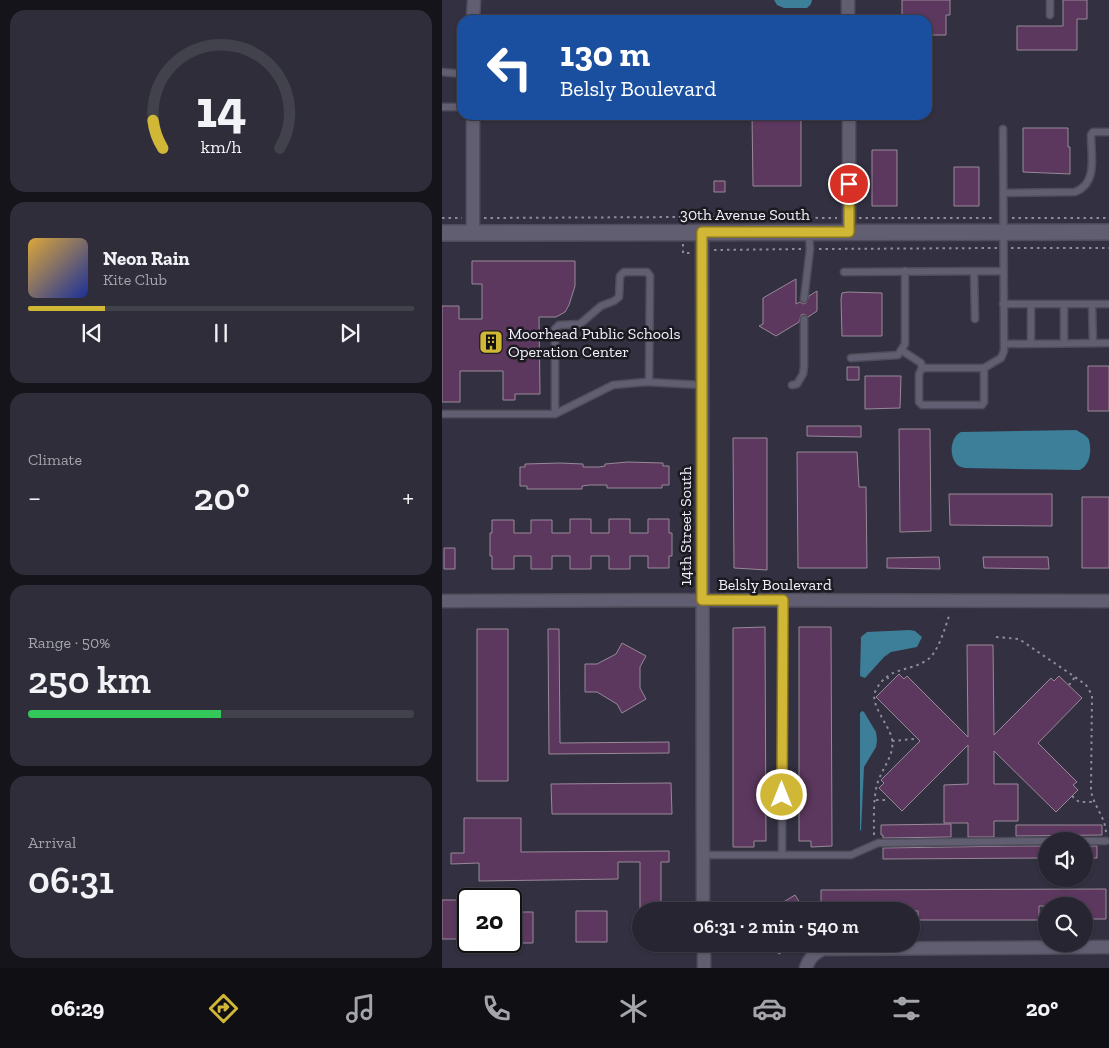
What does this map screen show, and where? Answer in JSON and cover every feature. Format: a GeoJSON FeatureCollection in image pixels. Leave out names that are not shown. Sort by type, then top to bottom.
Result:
{"type":"FeatureCollection","features":[{"type":"Feature","properties":{"kind":"street"},"geometry":{"type":"LineString","coordinates":[[474,0],[474,15]]}},
{"type":"Feature","properties":{"kind":"street"},"geometry":{"type":"LineString","coordinates":[[848,0],[848,15]]}},
{"type":"Feature","properties":{"kind":"street"},"geometry":{"type":"LineString","coordinates":[[473,120],[473,225]]}},
{"type":"Feature","properties":{"kind":"street"},"geometry":{"type":"LineString","coordinates":[[849,120],[849,225]]}},
{"type":"Feature","properties":{"kind":"street","name":"30th Avenue South"},"geometry":{"type":"LineString","coordinates":[[442,233],[473,225],[702,232],[809,232],[849,225],[1003,225],[1108,232]]}},
{"type":"Feature","properties":{"kind":"street","name":"14th Street South"},"geometry":{"type":"LineString","coordinates":[[702,232],[703,902]]}},
{"type":"Feature","properties":{"kind":"street","name":"Belsly Boulevard"},"geometry":{"type":"LineString","coordinates":[[442,601],[1108,601]]}},
{"type":"Feature","properties":{"kind":"street"},"geometry":{"type":"LineString","coordinates":[[806,968],[814,953],[823,949],[1108,947]]}},
{"type":"Feature","properties":{"kind":"street"},"geometry":{"type":"LineString","coordinates":[[704,952],[704,968]]}},
{"type":"Feature","properties":{"kind":"lane"},"geometry":{"type":"LineString","coordinates":[[1050,0],[1050,15]]}},
{"type":"Feature","properties":{"kind":"lane"},"geometry":{"type":"LineString","coordinates":[[442,72],[457,74]]}},
{"type":"Feature","properties":{"kind":"lane"},"geometry":{"type":"LineString","coordinates":[[442,107],[457,107]]}},
{"type":"Feature","properties":{"kind":"lane"},"geometry":{"type":"LineString","coordinates":[[922,368],[984,368],[1001,358],[1004,351],[1003,130]]}},
{"type":"Feature","properties":{"kind":"lane"},"geometry":{"type":"LineString","coordinates":[[1003,193],[1075,192],[1083,189],[1091,176],[1091,135],[1093,132],[1108,132]]}},
{"type":"Feature","properties":{"kind":"lane"},"geometry":{"type":"LineString","coordinates":[[804,299],[810,249],[809,232]]}},
{"type":"Feature","properties":{"kind":"lane"},"geometry":{"type":"LineString","coordinates":[[851,358],[898,356],[905,344],[905,271]]}},
{"type":"Feature","properties":{"kind":"lane"},"geometry":{"type":"LineString","coordinates":[[974,271],[975,319]]}},
{"type":"Feature","properties":{"kind":"lane"},"geometry":{"type":"LineString","coordinates":[[844,272],[1003,271]]}},
{"type":"Feature","properties":{"kind":"lane"},"geometry":{"type":"LineString","coordinates":[[555,414],[555,329],[559,325],[580,324],[601,306],[619,297],[620,276],[624,272],[647,272],[650,276],[649,382]]}},
{"type":"Feature","properties":{"kind":"lane"},"geometry":{"type":"LineString","coordinates":[[1003,304],[1108,304]]}},
{"type":"Feature","properties":{"kind":"lane"},"geometry":{"type":"LineString","coordinates":[[1031,304],[1031,344]]}},
{"type":"Feature","properties":{"kind":"lane"},"geometry":{"type":"LineString","coordinates":[[1064,304],[1064,343]]}},
{"type":"Feature","properties":{"kind":"lane"},"geometry":{"type":"LineString","coordinates":[[1092,304],[1092,343]]}},
{"type":"Feature","properties":{"kind":"lane"},"geometry":{"type":"LineString","coordinates":[[792,385],[797,384],[803,374],[804,319]]}},
{"type":"Feature","properties":{"kind":"lane"},"geometry":{"type":"LineString","coordinates":[[1004,344],[1108,343]]}},
{"type":"Feature","properties":{"kind":"lane"},"geometry":{"type":"LineString","coordinates":[[901,350],[922,363],[919,374],[919,402],[922,406],[982,406],[984,402],[984,368]]}},
{"type":"Feature","properties":{"kind":"lane"},"geometry":{"type":"LineString","coordinates":[[442,414],[555,414],[613,385],[649,382],[702,385]]}},
{"type":"Feature","properties":{"kind":"lane"},"geometry":{"type":"LineString","coordinates":[[782,855],[783,600]]}},
{"type":"Feature","properties":{"kind":"lane"},"geometry":{"type":"LineString","coordinates":[[703,855],[851,855],[878,843],[1038,841]]}},
{"type":"Feature","properties":{"kind":"lane"},"geometry":{"type":"LineString","coordinates":[[1093,841],[1106,841]]}},
{"type":"Feature","properties":{"kind":"path"},"geometry":{"type":"LineString","coordinates":[[442,218],[473,225],[683,216],[849,225],[1003,225],[1108,218]]}},
{"type":"Feature","properties":{"kind":"path"},"geometry":{"type":"LineString","coordinates":[[718,250],[1108,248]]}},
{"type":"Feature","properties":{"kind":"path"},"geometry":{"type":"LineString","coordinates":[[874,845],[876,786],[889,760],[892,749],[889,728],[878,710],[874,696],[876,689],[887,677],[897,670],[928,660],[942,636],[949,616]]}},
{"type":"Feature","properties":{"kind":"path"},"geometry":{"type":"LineString","coordinates":[[996,637],[1019,639],[1075,677],[1086,686],[1092,695],[1090,790],[1106,824],[1106,841]]}},
{"type":"Feature","properties":{"kind":"path"},"geometry":{"type":"LineString","coordinates":[[887,677],[891,682]]}},
{"type":"Feature","properties":{"kind":"path"},"geometry":{"type":"LineString","coordinates":[[1069,685],[1075,677]]}},
{"type":"Feature","properties":{"kind":"path"},"geometry":{"type":"LineString","coordinates":[[892,741],[914,739]]}},
{"type":"Feature","properties":{"kind":"path"},"geometry":{"type":"LineString","coordinates":[[1072,796],[1079,802],[1094,802]]}},
{"type":"Feature","properties":{"kind":"path"},"geometry":{"type":"LineString","coordinates":[[876,800],[888,798]]}},
{"type":"Feature","properties":{"kind":"water"},"geometry":{"type":"Polygon","coordinates":[[[774,0],[812,0],[807,8],[784,8],[777,5],[774,0]]]}},
{"type":"Feature","properties":{"kind":"water"},"geometry":{"type":"Polygon","coordinates":[[[1076,430],[1087,437],[1090,444],[1088,461],[1080,470],[965,468],[957,464],[952,454],[953,441],[961,432],[1076,430]]]}},
{"type":"Feature","properties":{"kind":"water"},"geometry":{"type":"Polygon","coordinates":[[[915,631],[922,637],[917,647],[891,652],[865,678],[860,676],[861,637],[867,632],[915,631]]]}},
{"type":"Feature","properties":{"kind":"water"},"geometry":{"type":"Polygon","coordinates":[[[862,711],[876,732],[877,740],[876,747],[864,767],[861,831],[860,713],[862,711]]]}},
{"type":"Feature","properties":{"kind":"building"},"geometry":{"type":"Polygon","coordinates":[[[902,0],[950,0],[950,15],[946,15],[946,35],[932,35],[932,15],[902,15],[902,0]]]}},
{"type":"Feature","properties":{"kind":"building"},"geometry":{"type":"Polygon","coordinates":[[[1063,0],[1087,0],[1087,19],[1077,19],[1077,50],[1017,50],[1017,26],[1063,26],[1063,0]]]}},
{"type":"Feature","properties":{"kind":"building"},"geometry":{"type":"Polygon","coordinates":[[[752,120],[801,120],[801,186],[753,186],[752,120]]]}},
{"type":"Feature","properties":{"kind":"building"},"geometry":{"type":"Polygon","coordinates":[[[1023,128],[1068,128],[1070,174],[1023,172],[1023,128]]]}},
{"type":"Feature","properties":{"kind":"building"},"geometry":{"type":"Polygon","coordinates":[[[872,150],[897,150],[897,206],[872,206],[872,150]]]}},
{"type":"Feature","properties":{"kind":"building"},"geometry":{"type":"Polygon","coordinates":[[[954,167],[979,167],[979,206],[954,206],[954,167]]]}},
{"type":"Feature","properties":{"kind":"building"},"geometry":{"type":"Polygon","coordinates":[[[714,181],[725,181],[725,192],[714,192],[714,181]]]}},
{"type":"Feature","properties":{"kind":"building","name":"Moorhead Public Schools Operation Center"},"geometry":{"type":"Polygon","coordinates":[[[472,261],[575,261],[575,286],[565,312],[556,317],[539,317],[540,394],[515,394],[515,400],[503,400],[503,371],[460,371],[460,402],[442,402],[442,306],[459,306],[459,319],[482,319],[482,284],[472,284],[472,261]]]}},
{"type":"Feature","properties":{"kind":"building"},"geometry":{"type":"Polygon","coordinates":[[[796,279],[796,304],[800,302],[806,303],[809,296],[817,291],[817,311],[808,317],[804,314],[801,315],[799,322],[776,336],[759,326],[763,324],[763,298],[796,279]]]}},
{"type":"Feature","properties":{"kind":"building"},"geometry":{"type":"Polygon","coordinates":[[[842,293],[882,293],[882,336],[842,336],[841,299],[842,293]]]}},
{"type":"Feature","properties":{"kind":"building"},"geometry":{"type":"Polygon","coordinates":[[[1088,366],[1109,366],[1109,411],[1088,411],[1088,366]]]}},
{"type":"Feature","properties":{"kind":"building"},"geometry":{"type":"Polygon","coordinates":[[[847,367],[859,367],[859,380],[847,380],[847,367]]]}},
{"type":"Feature","properties":{"kind":"building"},"geometry":{"type":"Polygon","coordinates":[[[865,376],[901,376],[900,408],[865,409],[865,376]]]}},
{"type":"Feature","properties":{"kind":"building"},"geometry":{"type":"Polygon","coordinates":[[[807,426],[861,426],[861,437],[807,436],[807,426]]]}},
{"type":"Feature","properties":{"kind":"building"},"geometry":{"type":"Polygon","coordinates":[[[899,429],[930,429],[931,531],[900,532],[899,429]]]}},
{"type":"Feature","properties":{"kind":"building"},"geometry":{"type":"Polygon","coordinates":[[[733,438],[767,438],[767,570],[734,568],[733,438]]]}},
{"type":"Feature","properties":{"kind":"building"},"geometry":{"type":"Polygon","coordinates":[[[797,452],[857,452],[859,487],[866,487],[867,568],[798,568],[797,452]]]}},
{"type":"Feature","properties":{"kind":"building"},"geometry":{"type":"Polygon","coordinates":[[[628,462],[663,463],[663,466],[669,466],[669,485],[662,485],[662,488],[607,488],[607,485],[589,485],[582,486],[582,489],[527,489],[527,486],[520,486],[520,467],[525,467],[525,464],[560,463],[583,464],[583,467],[599,467],[605,466],[605,464],[628,462]]]}},
{"type":"Feature","properties":{"kind":"building"},"geometry":{"type":"Polygon","coordinates":[[[949,494],[1052,494],[1052,526],[950,525],[949,494]]]}},
{"type":"Feature","properties":{"kind":"building"},"geometry":{"type":"Polygon","coordinates":[[[1082,497],[1109,497],[1109,568],[1082,568],[1082,497]]]}},
{"type":"Feature","properties":{"kind":"building"},"geometry":{"type":"Polygon","coordinates":[[[570,519],[591,519],[591,533],[609,533],[609,519],[630,519],[630,533],[648,533],[648,519],[669,519],[669,533],[672,533],[672,556],[669,556],[669,568],[648,568],[648,556],[630,556],[630,569],[609,569],[609,556],[591,556],[591,569],[570,569],[570,556],[552,556],[552,569],[531,569],[531,556],[514,556],[514,569],[492,569],[490,533],[492,533],[492,520],[514,520],[514,533],[531,533],[531,520],[552,520],[552,533],[570,533],[570,519]]]}},
{"type":"Feature","properties":{"kind":"building"},"geometry":{"type":"Polygon","coordinates":[[[444,548],[455,548],[455,569],[444,569],[444,548]]]}},
{"type":"Feature","properties":{"kind":"building"},"geometry":{"type":"Polygon","coordinates":[[[939,557],[940,569],[887,568],[887,558],[939,557]]]}},
{"type":"Feature","properties":{"kind":"building"},"geometry":{"type":"Polygon","coordinates":[[[983,557],[1048,557],[1049,569],[984,568],[983,557]]]}},
{"type":"Feature","properties":{"kind":"building"},"geometry":{"type":"Polygon","coordinates":[[[765,627],[766,841],[754,841],[754,847],[733,847],[733,628],[765,627]]]}},
{"type":"Feature","properties":{"kind":"building"},"geometry":{"type":"Polygon","coordinates":[[[799,627],[831,627],[832,846],[811,847],[811,841],[799,841],[799,627]]]}},
{"type":"Feature","properties":{"kind":"building"},"geometry":{"type":"Polygon","coordinates":[[[477,629],[508,629],[508,781],[477,781],[477,629]]]}},
{"type":"Feature","properties":{"kind":"building"},"geometry":{"type":"Polygon","coordinates":[[[548,629],[559,629],[560,743],[669,742],[669,753],[549,754],[548,629]]]}},
{"type":"Feature","properties":{"kind":"building"},"geometry":{"type":"Polygon","coordinates":[[[622,643],[646,656],[640,667],[640,688],[646,699],[622,713],[617,704],[597,692],[585,692],[585,664],[597,664],[616,654],[622,643]]]}},
{"type":"Feature","properties":{"kind":"building"},"geometry":{"type":"Polygon","coordinates":[[[967,645],[993,645],[994,735],[1051,678],[1054,681],[1059,676],[1082,698],[1038,743],[1077,782],[1073,785],[1078,790],[1056,812],[994,751],[994,784],[1018,784],[1018,821],[994,821],[994,837],[968,837],[968,823],[944,823],[944,785],[968,784],[968,745],[902,811],[879,788],[884,783],[881,780],[920,741],[876,697],[899,674],[904,679],[907,676],[968,737],[967,645]]]}},
{"type":"Feature","properties":{"kind":"building"},"geometry":{"type":"Polygon","coordinates":[[[671,783],[672,814],[552,814],[551,784],[671,783]]]}},
{"type":"Feature","properties":{"kind":"building"},"geometry":{"type":"Polygon","coordinates":[[[464,818],[521,818],[521,852],[669,851],[669,862],[661,862],[661,902],[640,902],[640,862],[618,862],[618,879],[479,881],[479,863],[451,864],[451,853],[464,853],[464,818]]]}},
{"type":"Feature","properties":{"kind":"building"},"geometry":{"type":"Polygon","coordinates":[[[951,824],[951,837],[883,838],[883,835],[881,835],[881,825],[951,824]]]}},
{"type":"Feature","properties":{"kind":"building"},"geometry":{"type":"Polygon","coordinates":[[[1016,825],[1102,825],[1102,835],[1093,835],[1093,832],[1038,832],[1038,836],[1016,836],[1016,825]]]}},
{"type":"Feature","properties":{"kind":"building"},"geometry":{"type":"Polygon","coordinates":[[[1038,846],[1038,858],[883,859],[883,848],[1038,846]]]}},
{"type":"Feature","properties":{"kind":"building"},"geometry":{"type":"Polygon","coordinates":[[[1093,846],[1097,846],[1097,858],[1093,858],[1093,846]]]}},
{"type":"Feature","properties":{"kind":"building"},"geometry":{"type":"Polygon","coordinates":[[[1106,889],[1106,919],[1093,919],[1093,897],[1038,897],[1038,920],[920,920],[920,902],[821,902],[821,890],[1106,889]]]}},
{"type":"Feature","properties":{"kind":"building"},"geometry":{"type":"Polygon","coordinates":[[[795,895],[799,902],[784,902],[795,895]]]}},
{"type":"Feature","properties":{"kind":"building"},"geometry":{"type":"Polygon","coordinates":[[[442,900],[457,900],[457,939],[442,939],[442,900]]]}},
{"type":"Feature","properties":{"kind":"building"},"geometry":{"type":"Polygon","coordinates":[[[576,911],[607,911],[607,942],[576,942],[576,911]]]}},
{"type":"Feature","properties":{"kind":"building"},"geometry":{"type":"Polygon","coordinates":[[[522,912],[533,912],[533,943],[522,943],[522,912]]]}},
{"type":"Feature","properties":{"kind":"place","name":"Moorhead Public Schools Operation Center"},"geometry":{"type":"Point","coordinates":[491,342]}},
{"type":"Feature","properties":{"kind":"route"},"geometry":{"type":"LineString","coordinates":[[782,795],[783,600],[702,600],[702,232],[849,232],[849,184]]}}]}
